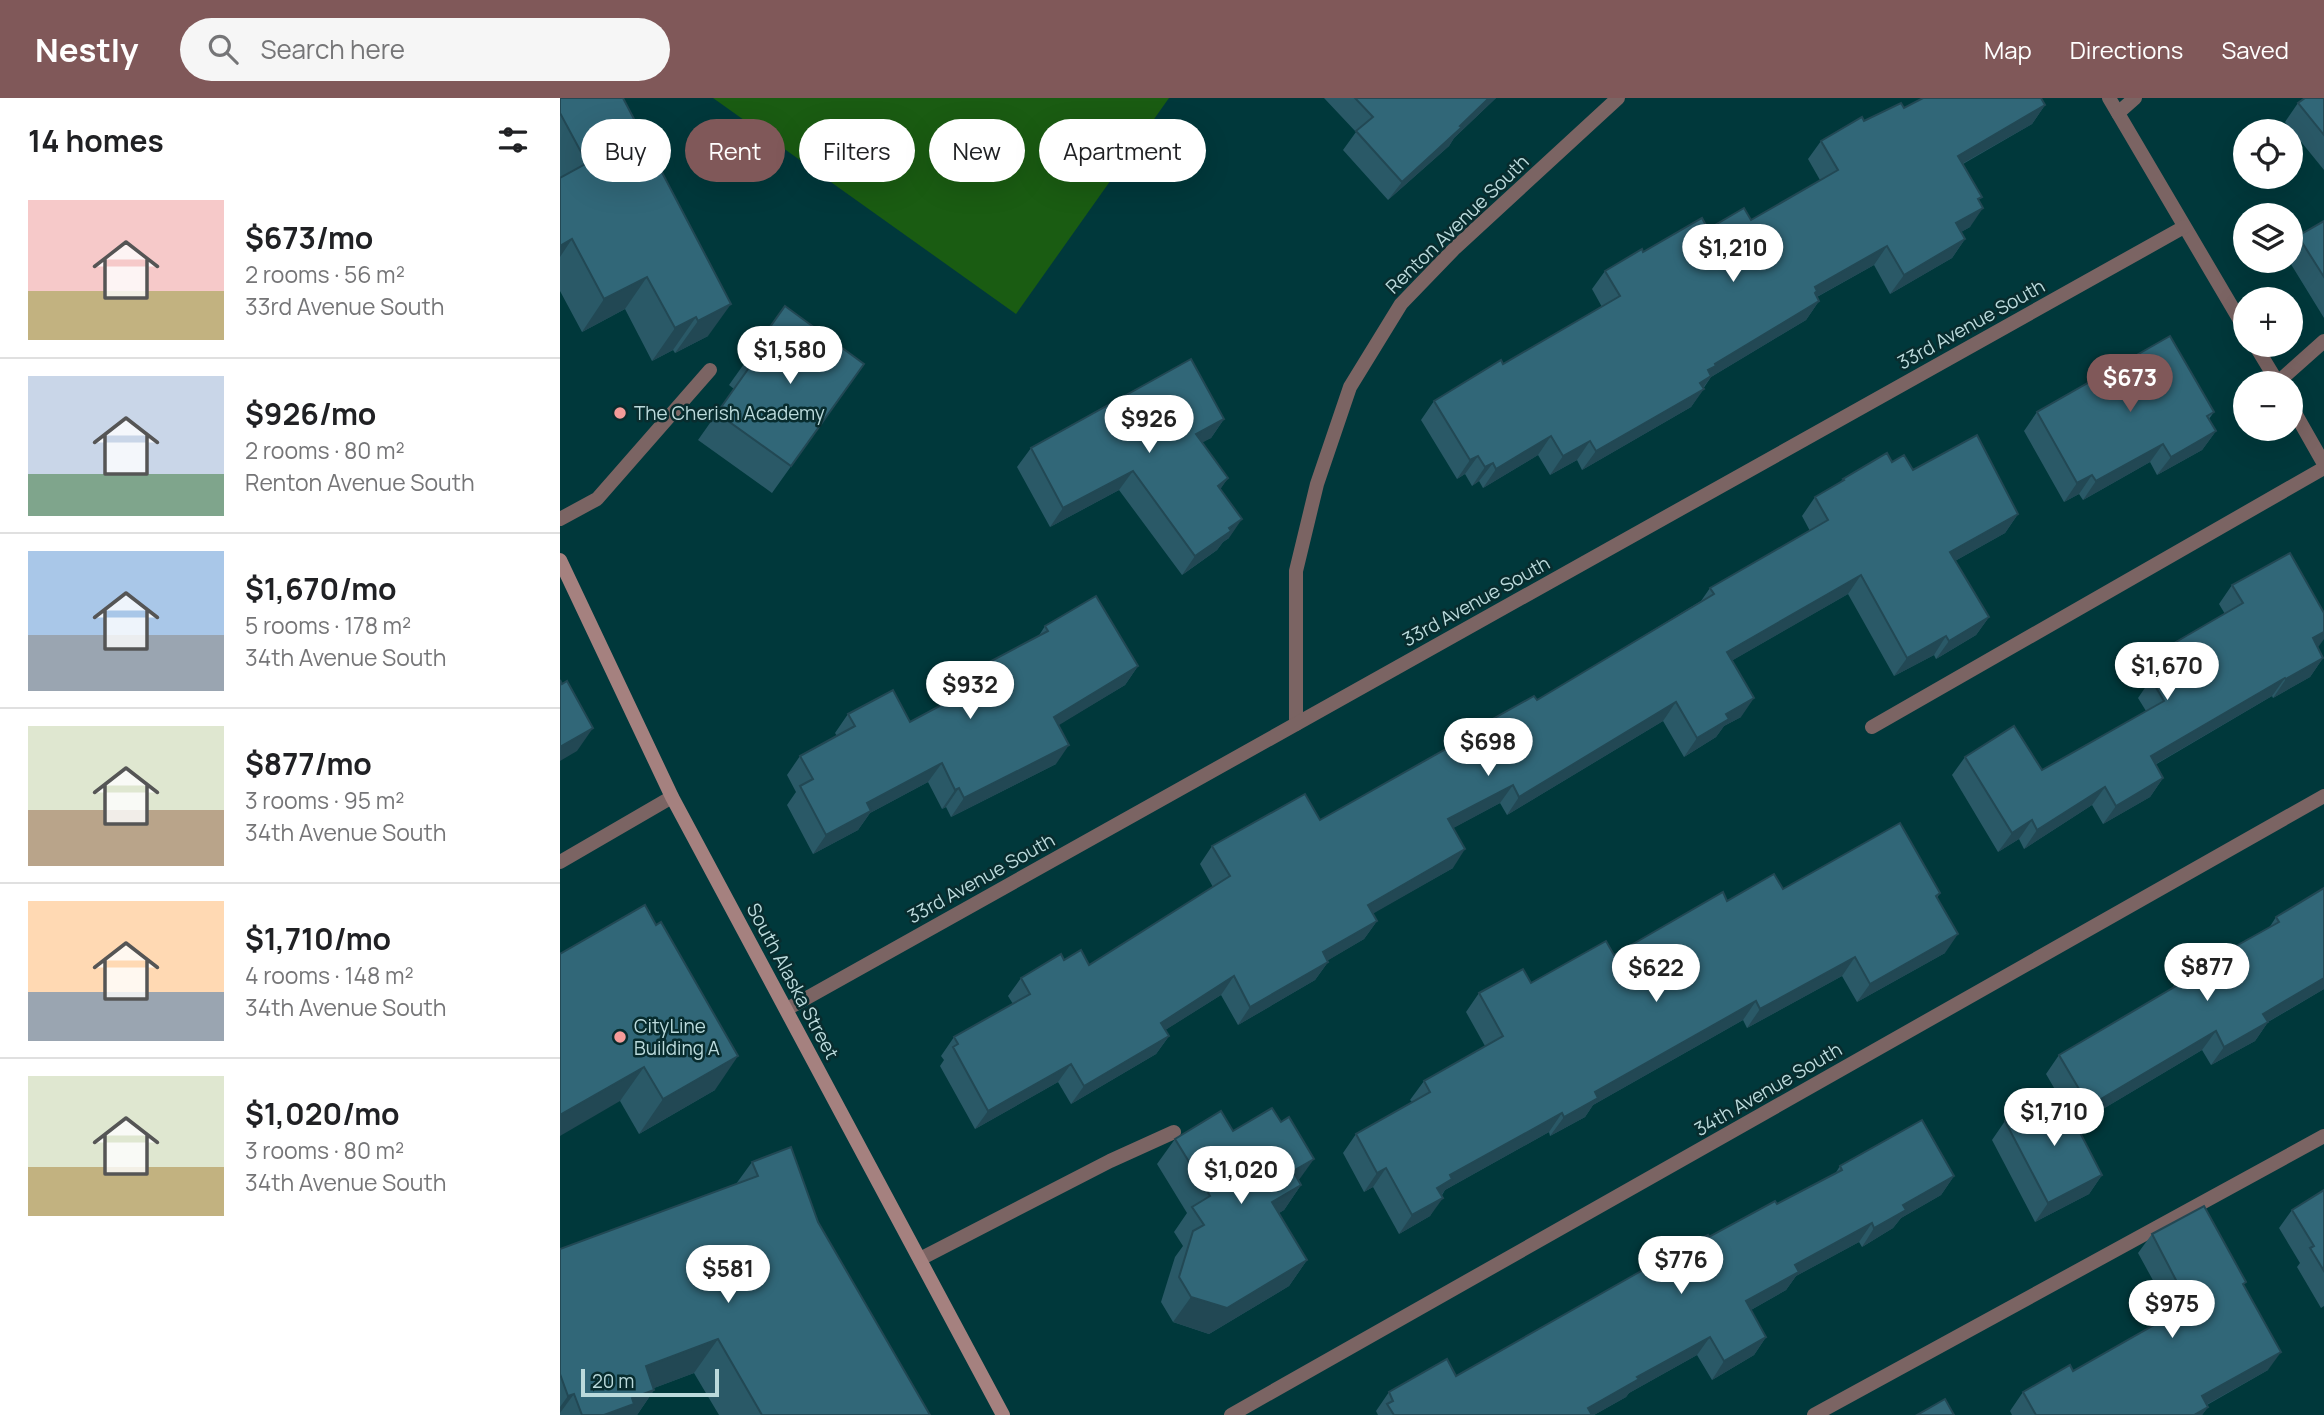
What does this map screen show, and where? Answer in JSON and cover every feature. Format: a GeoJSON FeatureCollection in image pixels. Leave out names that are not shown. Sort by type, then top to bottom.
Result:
{"type":"FeatureCollection","features":[{"type":"Feature","properties":{"kind":"main road","name":"South Alaska Street"},"geometry":{"type":"LineString","coordinates":[[560,560],[672,797],[1003,1415]]}},
{"type":"Feature","properties":{"kind":"street","name":"Renton Avenue South"},"geometry":{"type":"LineString","coordinates":[[1296,724],[1296,570],[1317,484],[1350,387],[1401,303],[1455,248],[1618,98]]}},
{"type":"Feature","properties":{"kind":"street"},"geometry":{"type":"LineString","coordinates":[[2109,98],[2233,309]]}},
{"type":"Feature","properties":{"kind":"street"},"geometry":{"type":"LineString","coordinates":[[2118,113],[2136,98]]}},
{"type":"Feature","properties":{"kind":"street","name":"33rd Avenue South"},"geometry":{"type":"LineString","coordinates":[[787,1009],[2184,227]]}},
{"type":"Feature","properties":{"kind":"street"},"geometry":{"type":"LineString","coordinates":[[2290,371],[2324,341]]}},
{"type":"Feature","properties":{"kind":"street"},"geometry":{"type":"LineString","coordinates":[[560,519],[597,499],[710,370]]}},
{"type":"Feature","properties":{"kind":"street"},"geometry":{"type":"LineString","coordinates":[[1872,727],[2324,466],[2303,428]]}},
{"type":"Feature","properties":{"kind":"street","name":"34th Avenue South"},"geometry":{"type":"LineString","coordinates":[[1231,1415],[2324,796]]}},
{"type":"Feature","properties":{"kind":"street"},"geometry":{"type":"LineString","coordinates":[[560,862],[672,797]]}},
{"type":"Feature","properties":{"kind":"street"},"geometry":{"type":"LineString","coordinates":[[920,1259],[1110,1161],[1174,1132]]}},
{"type":"Feature","properties":{"kind":"street"},"geometry":{"type":"LineString","coordinates":[[1814,1415],[2324,1136]]}},
{"type":"Feature","properties":{"kind":"green space"},"geometry":{"type":"Polygon","coordinates":[[[713,98],[1169,98],[1154,119],[1039,119],[1039,182],[1110,182],[1016,314],[831,182],[915,182],[915,119],[799,119],[799,159],[785,149],[785,119],[742,119],[713,98]]]}},
{"type":"Feature","properties":{"kind":"building"},"geometry":{"type":"Polygon","coordinates":[[[560,98],[623,98],[634,119],[581,119],[581,152],[560,113],[560,98]]]}},
{"type":"Feature","properties":{"kind":"building"},"geometry":{"type":"Polygon","coordinates":[[[1355,98],[1489,98],[1460,126],[1462,127],[1402,182],[1356,131],[1373,117],[1355,98]]]}},
{"type":"Feature","properties":{"kind":"building"},"geometry":{"type":"Polygon","coordinates":[[[1923,98],[2041,98],[2045,105],[1958,156],[1982,197],[1978,199],[1983,208],[1956,223],[1965,239],[1904,275],[1887,246],[1815,287],[1819,301],[1715,364],[1716,366],[1708,370],[1711,376],[1700,383],[1704,389],[1596,451],[1590,441],[1563,456],[1551,436],[1496,469],[1493,463],[1485,467],[1478,456],[1470,460],[1434,401],[1501,360],[1503,364],[1620,296],[1605,271],[1702,218],[1708,229],[1744,208],[1751,220],[1838,170],[1821,141],[1862,117],[1864,121],[1901,103],[1904,108],[1923,98]]]}},
{"type":"Feature","properties":{"kind":"building"},"geometry":{"type":"Polygon","coordinates":[[[2305,98],[2324,98],[2324,135],[2298,103],[2305,98]]]}},
{"type":"Feature","properties":{"kind":"building"},"geometry":{"type":"Polygon","coordinates":[[[581,166],[581,182],[667,182],[731,304],[698,321],[696,317],[675,328],[647,277],[604,299],[572,239],[560,246],[560,178],[581,166]]]}},
{"type":"Feature","properties":{"kind":"building"},"geometry":{"type":"Polygon","coordinates":[[[2324,221],[2324,277],[2303,244],[2303,233],[2324,221]]]}},
{"type":"Feature","properties":{"kind":"building"},"geometry":{"type":"Polygon","coordinates":[[[785,306],[864,364],[791,466],[717,413],[753,362],[748,358],[785,306]]]}},
{"type":"Feature","properties":{"kind":"building"},"geometry":{"type":"Polygon","coordinates":[[[2170,336],[2214,412],[2207,416],[2216,431],[2171,457],[2163,444],[2096,481],[2092,475],[2077,483],[2037,412],[2170,336]]]}},
{"type":"Feature","properties":{"kind":"building"},"geometry":{"type":"Polygon","coordinates":[[[1191,359],[1224,419],[1196,434],[1228,478],[1218,486],[1242,519],[1229,528],[1231,531],[1195,556],[1133,471],[1063,508],[1031,448],[1191,359]]]}},
{"type":"Feature","properties":{"kind":"building"},"geometry":{"type":"Polygon","coordinates":[[[1977,435],[2018,514],[1950,552],[1989,617],[1949,641],[1946,636],[1907,658],[1861,575],[1727,652],[1754,698],[1726,714],[1729,719],[1697,738],[1676,702],[1519,797],[1513,785],[1448,819],[1465,849],[1368,905],[1377,921],[1323,952],[1328,962],[1250,1007],[1234,976],[1161,1023],[1169,1036],[1084,1086],[1071,1064],[988,1111],[953,1047],[958,1044],[954,1037],[1030,994],[1021,978],[1061,954],[1064,960],[1081,950],[1089,965],[1230,876],[1212,846],[1305,794],[1320,820],[1534,696],[1537,700],[1714,594],[1710,588],[1828,520],[1815,497],[1887,453],[1892,462],[1904,455],[1913,470],[1977,435]]]}},
{"type":"Feature","properties":{"kind":"building"},"geometry":{"type":"Polygon","coordinates":[[[2290,553],[2324,613],[2324,632],[2313,638],[2323,658],[2151,756],[2163,778],[2116,806],[2105,787],[2037,830],[2032,820],[2012,833],[1965,757],[2014,726],[2042,770],[2164,701],[2151,679],[2179,663],[2169,646],[2243,603],[2232,585],[2290,553]]]}},
{"type":"Feature","properties":{"kind":"building"},"geometry":{"type":"Polygon","coordinates":[[[1096,596],[1138,666],[1054,717],[1069,745],[964,798],[959,788],[955,790],[942,763],[867,803],[871,811],[826,835],[800,786],[813,779],[800,756],[855,726],[848,714],[893,690],[910,722],[975,687],[980,667],[1048,631],[1045,626],[1096,596]]]}},
{"type":"Feature","properties":{"kind":"building"},"geometry":{"type":"Polygon","coordinates":[[[560,680],[562,684],[567,681],[593,728],[560,747],[560,680]]]}},
{"type":"Feature","properties":{"kind":"building"},"geometry":{"type":"Polygon","coordinates":[[[1900,823],[1940,893],[1936,896],[1958,934],[1870,984],[1855,957],[1760,1009],[1756,1001],[1595,1092],[1598,1098],[1564,1117],[1562,1113],[1450,1175],[1452,1179],[1437,1188],[1443,1198],[1412,1215],[1386,1168],[1377,1173],[1356,1134],[1430,1092],[1424,1081],[1503,1036],[1479,993],[1523,969],[1531,983],[1606,941],[1614,955],[1723,892],[1727,901],[1774,874],[1783,889],[1900,823]]]}},
{"type":"Feature","properties":{"kind":"building"},"geometry":{"type":"Polygon","coordinates":[[[2324,888],[2324,978],[2263,1014],[2268,1022],[2224,1047],[2216,1031],[2089,1106],[2059,1055],[2181,983],[2179,978],[2279,922],[2276,917],[2324,888]]]}},
{"type":"Feature","properties":{"kind":"building","name":"CityLine Building A"},"geometry":{"type":"Polygon","coordinates":[[[645,905],[656,925],[661,922],[738,1056],[663,1099],[644,1067],[560,1115],[560,954],[645,905]]]}},
{"type":"Feature","properties":{"kind":"building"},"geometry":{"type":"Polygon","coordinates":[[[2059,1092],[2102,1175],[2048,1203],[2005,1121],[2059,1092]]]}},
{"type":"Feature","properties":{"kind":"building"},"geometry":{"type":"Polygon","coordinates":[[[1272,1108],[1281,1122],[1289,1117],[1314,1159],[1293,1171],[1301,1185],[1272,1202],[1307,1260],[1227,1308],[1191,1297],[1179,1277],[1193,1231],[1204,1225],[1192,1207],[1210,1196],[1175,1139],[1221,1111],[1233,1131],[1272,1108]]]}},
{"type":"Feature","properties":{"kind":"building"},"geometry":{"type":"Polygon","coordinates":[[[1922,1120],[1954,1176],[1903,1205],[1906,1210],[1874,1228],[1872,1223],[1795,1265],[1799,1272],[1746,1301],[1766,1337],[1724,1361],[1710,1337],[1637,1377],[1639,1379],[1588,1408],[1592,1415],[1394,1415],[1387,1404],[1393,1401],[1389,1392],[1447,1359],[1456,1376],[1708,1235],[1709,1237],[1775,1201],[1777,1204],[1842,1170],[1840,1166],[1922,1120]]]}},
{"type":"Feature","properties":{"kind":"building"},"geometry":{"type":"Polygon","coordinates":[[[791,1147],[818,1222],[930,1415],[762,1415],[718,1339],[646,1366],[654,1390],[632,1398],[634,1404],[604,1415],[582,1415],[574,1394],[568,1396],[560,1374],[560,1249],[758,1176],[752,1162],[791,1147]]]}},
{"type":"Feature","properties":{"kind":"building"},"geometry":{"type":"Polygon","coordinates":[[[2324,1190],[2324,1271],[2310,1248],[2314,1246],[2292,1210],[2324,1190]]]}},
{"type":"Feature","properties":{"kind":"building"},"geometry":{"type":"Polygon","coordinates":[[[2204,1206],[2281,1352],[2202,1396],[2208,1407],[2194,1415],[2036,1415],[2023,1392],[2070,1365],[2073,1371],[2189,1305],[2152,1234],[2204,1206]]]}},
{"type":"Feature","properties":{"kind":"building"},"geometry":{"type":"Polygon","coordinates":[[[1945,1399],[1954,1415],[1917,1415],[1945,1399]]]}},
{"type":"Feature","properties":{"kind":"place","name":"The Cherish Academy"},"geometry":{"type":"Point","coordinates":[620,413]}},
{"type":"Feature","properties":{"kind":"place","name":"CityLine Building A"},"geometry":{"type":"Point","coordinates":[620,1037]}}]}
